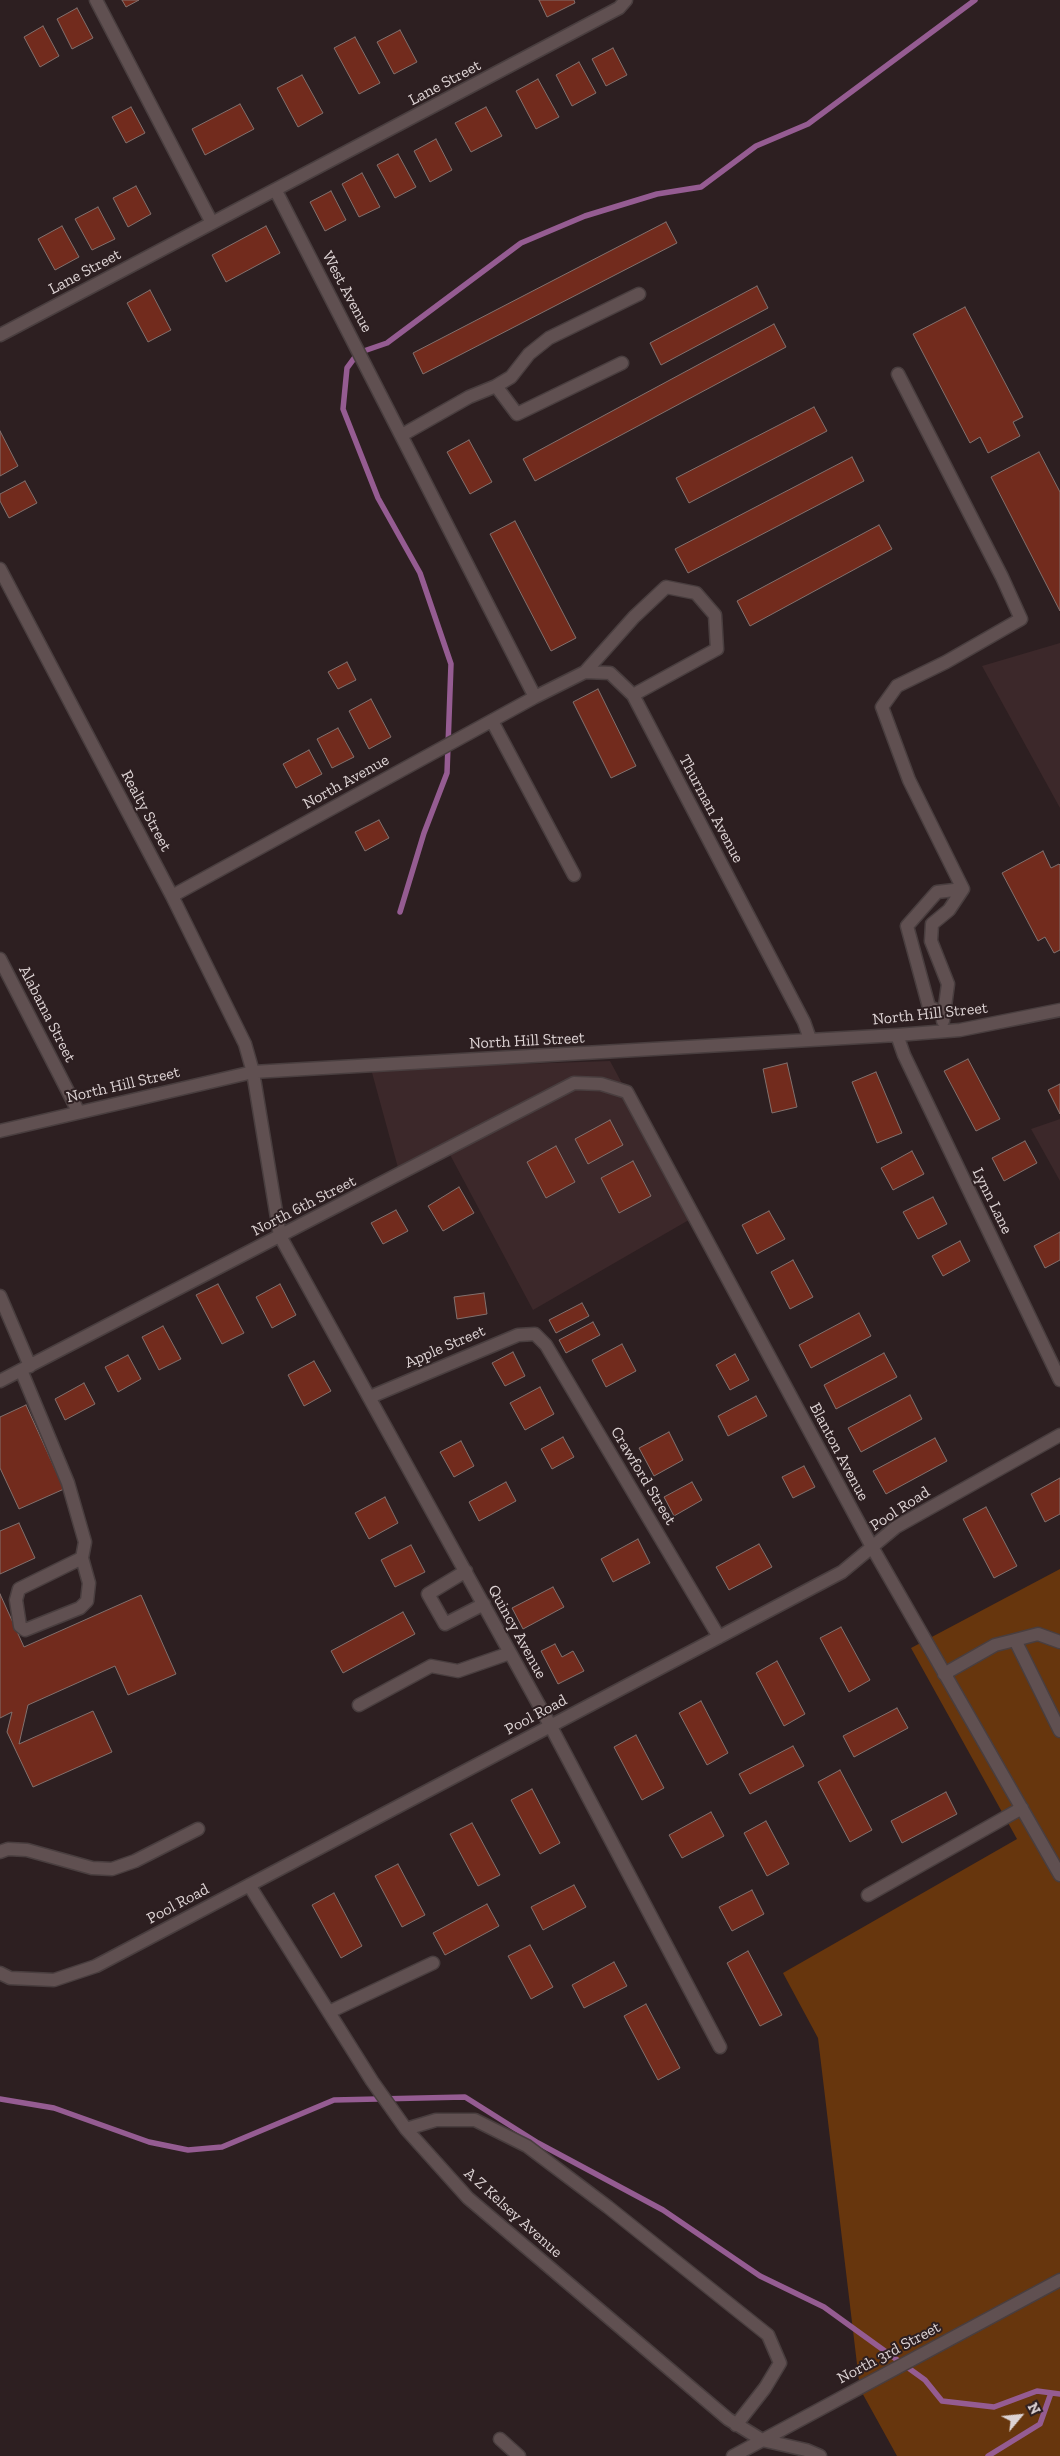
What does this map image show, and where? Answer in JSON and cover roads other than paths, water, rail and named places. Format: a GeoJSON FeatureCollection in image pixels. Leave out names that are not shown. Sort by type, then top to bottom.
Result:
{"type":"FeatureCollection","features":[{"type":"Feature","properties":{"kind":"street"},"geometry":{"type":"LineString","coordinates":[[96,0],[212,223],[276,191]]}},
{"type":"Feature","properties":{"kind":"street","name":"Lane Street"},"geometry":{"type":"LineString","coordinates":[[276,191],[619,8],[626,0]]}},
{"type":"Feature","properties":{"kind":"street","name":"West Avenue"},"geometry":{"type":"LineString","coordinates":[[276,191],[535,697]]}},
{"type":"Feature","properties":{"kind":"street","name":"Lane Street"},"geometry":{"type":"LineString","coordinates":[[0,335],[212,223]]}},
{"type":"Feature","properties":{"kind":"street"},"geometry":{"type":"LineString","coordinates":[[402,435],[469,397],[496,386],[511,377],[529,354],[549,338],[639,294]]}},
{"type":"Feature","properties":{"kind":"street"},"geometry":{"type":"LineString","coordinates":[[496,386],[517,414],[622,363]]}},
{"type":"Feature","properties":{"kind":"street"},"geometry":{"type":"LineString","coordinates":[[898,374],[1021,619],[946,662],[898,686],[882,707],[910,780],[963,889]]}},
{"type":"Feature","properties":{"kind":"street","name":"Realty Street"},"geometry":{"type":"LineString","coordinates":[[0,569],[172,896],[245,1044],[253,1072],[280,1236]]}},
{"type":"Feature","properties":{"kind":"street"},"geometry":{"type":"LineString","coordinates":[[585,672],[634,617],[666,587],[696,593],[715,615],[717,650],[633,695]]}},
{"type":"Feature","properties":{"kind":"street","name":"Thurman Avenue"},"geometry":{"type":"LineString","coordinates":[[535,697],[585,672],[610,673],[633,695],[804,1022],[810,1039]]}},
{"type":"Feature","properties":{"kind":"street","name":"North Avenue"},"geometry":{"type":"LineString","coordinates":[[172,896],[535,697]]}},
{"type":"Feature","properties":{"kind":"street"},"geometry":{"type":"LineString","coordinates":[[492,720],[574,876]]}},
{"type":"Feature","properties":{"kind":"street"},"geometry":{"type":"LineString","coordinates":[[942,1032],[948,984],[932,941],[932,924],[949,910],[963,889]]}},
{"type":"Feature","properties":{"kind":"street"},"geometry":{"type":"LineString","coordinates":[[944,1013],[929,1007],[907,926],[937,892],[963,889]]}},
{"type":"Feature","properties":{"kind":"street","name":"Alabama Street"},"geometry":{"type":"LineString","coordinates":[[0,959],[78,1111]]}},
{"type":"Feature","properties":{"kind":"street","name":"North Hill Street"},"geometry":{"type":"LineString","coordinates":[[0,1131],[78,1111],[253,1072],[368,1064],[617,1053],[810,1039],[897,1036],[942,1032],[1018,1020],[1060,1010]]}},
{"type":"Feature","properties":{"kind":"street","name":"Lynn Lane"},"geometry":{"type":"LineString","coordinates":[[897,1036],[904,1055],[1060,1380]]}},
{"type":"Feature","properties":{"kind":"street","name":"North 6th Street"},"geometry":{"type":"LineString","coordinates":[[0,1381],[574,1084],[601,1084],[627,1092]]}},
{"type":"Feature","properties":{"kind":"street","name":"Blanton Avenue"},"geometry":{"type":"LineString","coordinates":[[627,1092],[872,1547],[1060,1875]]}},
{"type":"Feature","properties":{"kind":"street","name":"Quincy Avenue"},"geometry":{"type":"LineString","coordinates":[[280,1236],[484,1604],[720,2046]]}},
{"type":"Feature","properties":{"kind":"street"},"geometry":{"type":"LineString","coordinates":[[0,1296],[68,1483],[85,1542],[82,1558],[89,1583],[87,1601],[80,1608],[25,1630],[20,1626],[16,1600],[19,1589],[82,1558]]}},
{"type":"Feature","properties":{"kind":"street","name":"Apple Street"},"geometry":{"type":"LineString","coordinates":[[370,1397],[518,1335],[535,1334]]}},
{"type":"Feature","properties":{"kind":"street","name":"Crawford Street"},"geometry":{"type":"LineString","coordinates":[[535,1334],[546,1345],[720,1637]]}},
{"type":"Feature","properties":{"kind":"street","name":"Pool Road"},"geometry":{"type":"LineString","coordinates":[[5,1975],[54,1980],[96,1966],[842,1572],[896,1527],[1060,1435]]}},
{"type":"Feature","properties":{"kind":"street"},"geometry":{"type":"LineString","coordinates":[[466,1571],[428,1594],[445,1624],[484,1604]]}},
{"type":"Feature","properties":{"kind":"street"},"geometry":{"type":"LineString","coordinates":[[944,1674],[996,1645],[1038,1634],[1060,1642]]}},
{"type":"Feature","properties":{"kind":"street"},"geometry":{"type":"LineString","coordinates":[[1015,1640],[1060,1731]]}},
{"type":"Feature","properties":{"kind":"street"},"geometry":{"type":"LineString","coordinates":[[359,1705],[431,1666],[458,1671],[510,1653]]}},
{"type":"Feature","properties":{"kind":"street"},"geometry":{"type":"LineString","coordinates":[[868,1895],[1022,1808]]}},
{"type":"Feature","properties":{"kind":"street"},"geometry":{"type":"LineString","coordinates":[[0,1852],[8,1849],[27,1850],[92,1868],[112,1869],[135,1861],[198,1829]]}},
{"type":"Feature","properties":{"kind":"street","name":"A Z Kelsey Avenue"},"geometry":{"type":"LineString","coordinates":[[249,1885],[328,2012],[406,2129],[468,2198],[736,2424],[762,2440],[806,2450],[820,2456]]}},
{"type":"Feature","properties":{"kind":"street"},"geometry":{"type":"LineString","coordinates":[[328,2012],[433,1963]]}},
{"type":"Feature","properties":{"kind":"street"},"geometry":{"type":"LineString","coordinates":[[406,2129],[436,2120],[476,2120],[526,2146],[608,2207],[768,2335],[780,2363],[765,2388],[736,2424]]}},
{"type":"Feature","properties":{"kind":"street","name":"North 3rd Street"},"geometry":{"type":"LineString","coordinates":[[733,2456],[1060,2280]]}},
{"type":"Feature","properties":{"kind":"street"},"geometry":{"type":"LineString","coordinates":[[500,2439],[519,2456]]}},
{"type":"Feature","properties":{"kind":"waterway"},"geometry":{"type":"LineString","coordinates":[[400,912],[424,833],[447,773],[451,664],[420,573],[378,498],[343,409],[347,368],[358,353],[387,343],[521,243],[585,216],[657,194],[701,187],[756,146],[808,124],[975,0]]}},
{"type":"Feature","properties":{"kind":"waterway"},"geometry":{"type":"LineString","coordinates":[[0,2099],[54,2108],[149,2142],[188,2150],[222,2147],[334,2100],[465,2097],[538,2143],[663,2210],[760,2276],[824,2307],[925,2380],[942,2401],[994,2407],[1037,2391],[1060,2394]]}},
{"type":"Feature","properties":{"kind":"waterway"},"geometry":{"type":"LineString","coordinates":[[988,2456],[1040,2424],[1051,2393]]}}]}
